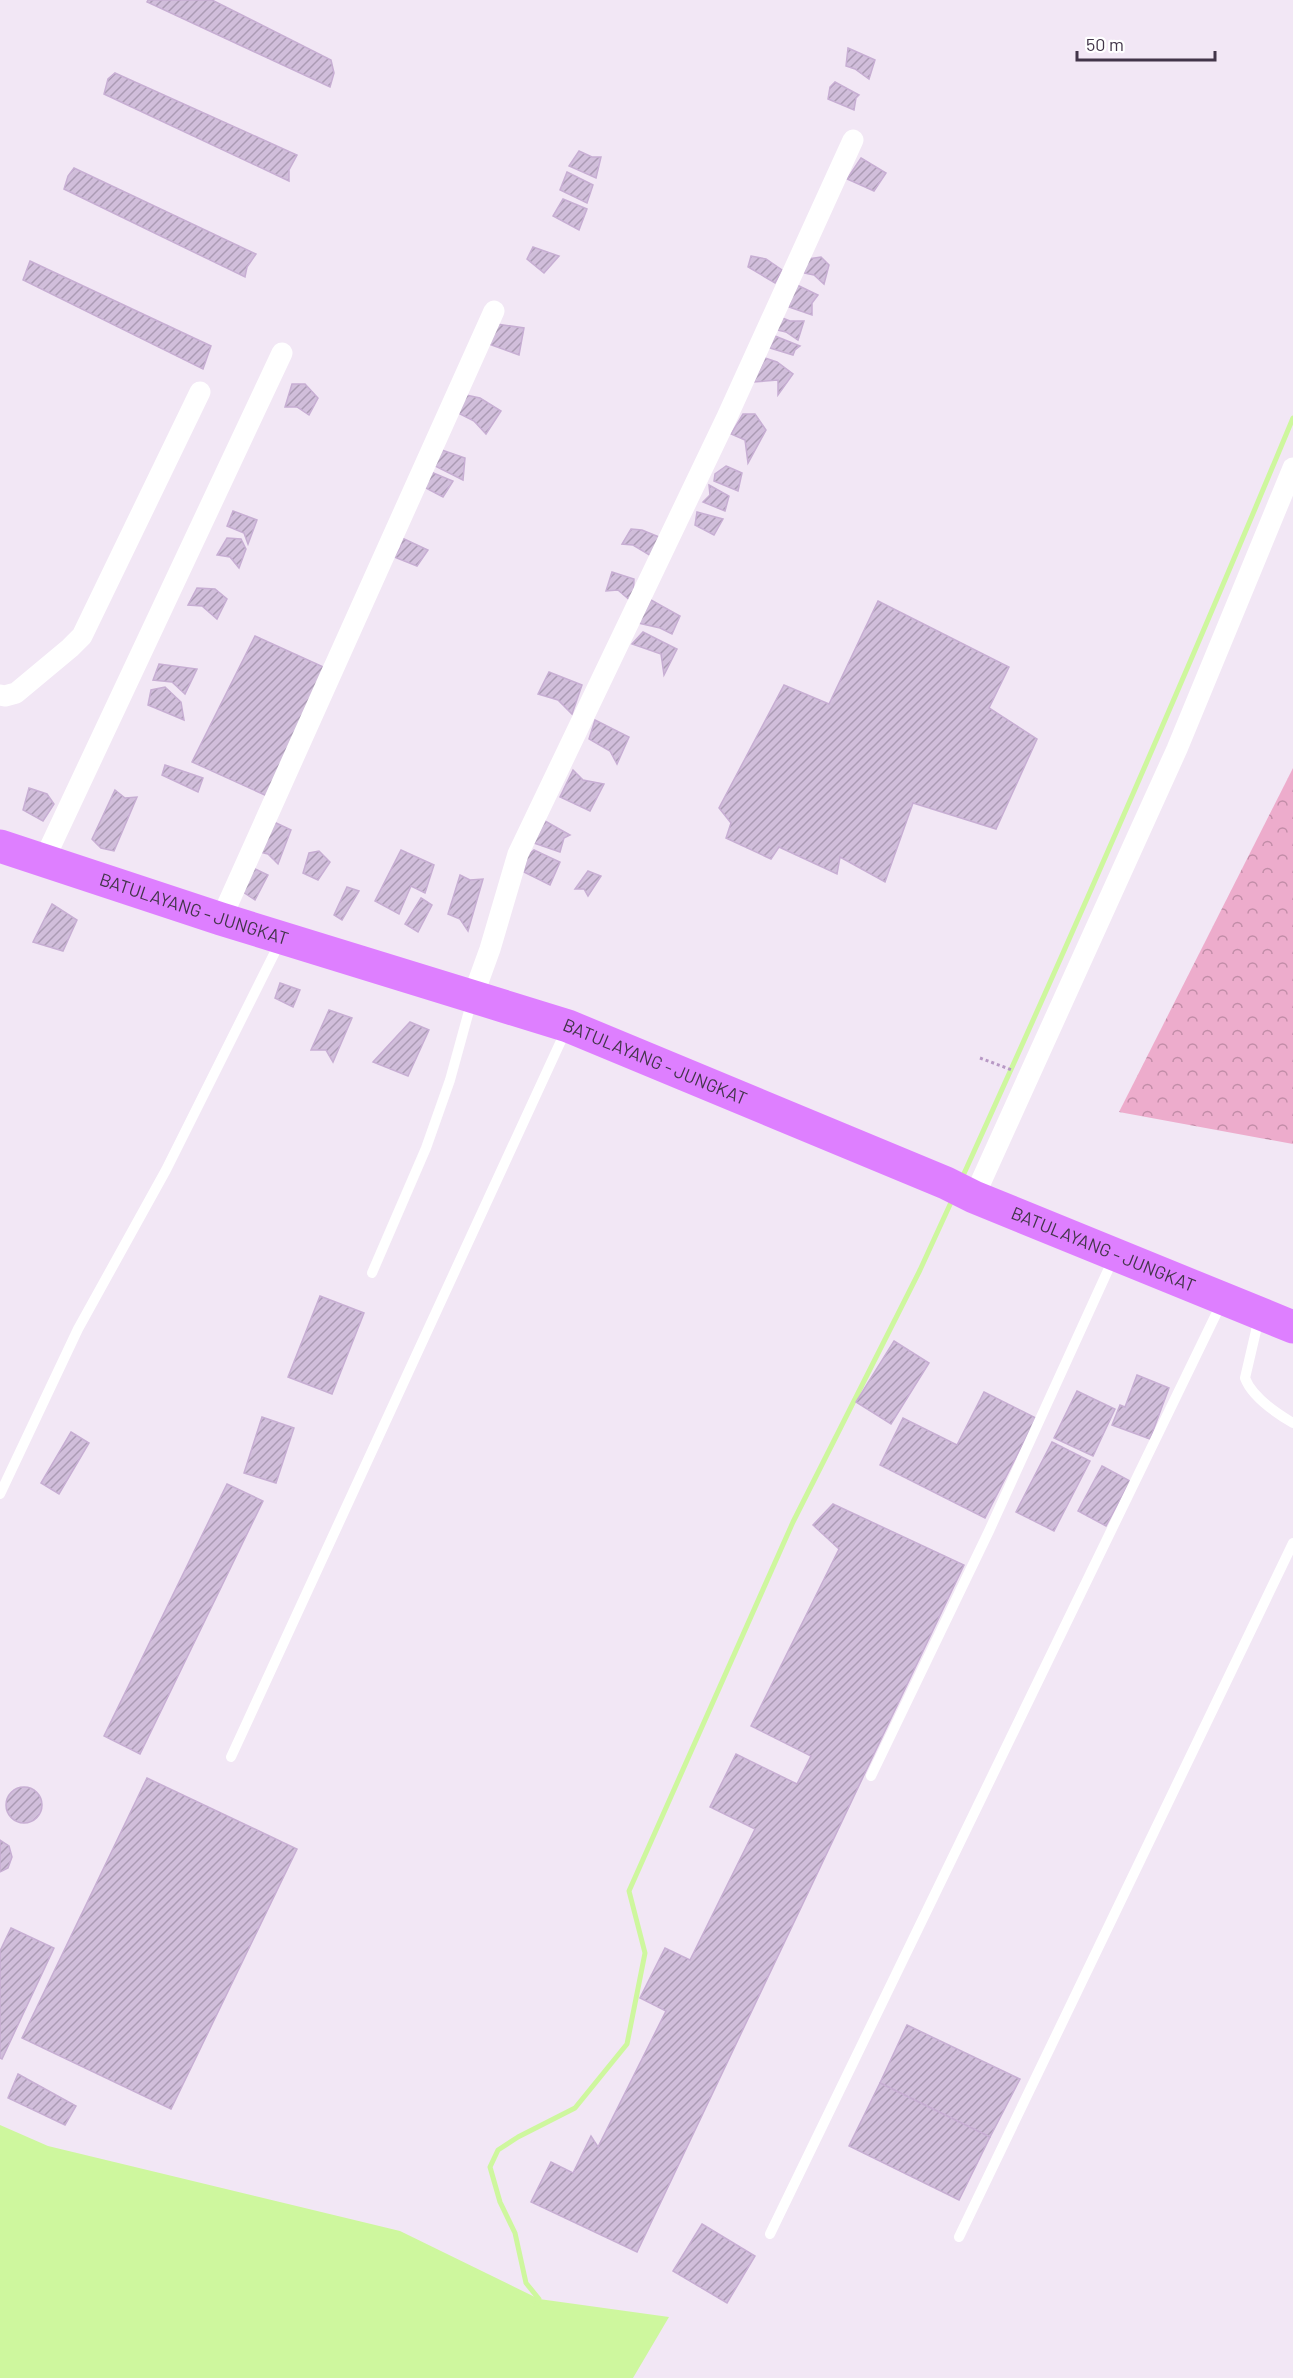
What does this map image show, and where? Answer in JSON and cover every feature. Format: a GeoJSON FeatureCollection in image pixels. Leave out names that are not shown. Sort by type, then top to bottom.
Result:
{"type":"FeatureCollection","features":[{"type":"Feature","properties":{"kind":"highway","name":"BATULAYANG - JUNGKAT"},"geometry":{"type":"LineString","coordinates":[[0,846],[221,919],[568,1026],[1293,1327]]}},
{"type":"Feature","properties":{"kind":"street"},"geometry":{"type":"LineString","coordinates":[[473,996],[490,949],[518,854],[727,417],[853,140]]}},
{"type":"Feature","properties":{"kind":"street"},"geometry":{"type":"LineString","coordinates":[[221,919],[494,311]]}},
{"type":"Feature","properties":{"kind":"street"},"geometry":{"type":"LineString","coordinates":[[44,860],[282,352]]}},
{"type":"Feature","properties":{"kind":"street"},"geometry":{"type":"LineString","coordinates":[[0,695],[16,693],[82,636],[200,392]]}},
{"type":"Feature","properties":{"kind":"street"},"geometry":{"type":"LineString","coordinates":[[962,1191],[1177,749],[1293,468]]}},
{"type":"Feature","properties":{"kind":"lane"},"geometry":{"type":"LineString","coordinates":[[0,1494],[78,1329],[166,1170],[282,937]]}},
{"type":"Feature","properties":{"kind":"lane"},"geometry":{"type":"LineString","coordinates":[[372,1273],[426,1148],[450,1080],[473,996]]}},
{"type":"Feature","properties":{"kind":"lane"},"geometry":{"type":"LineString","coordinates":[[231,1757],[568,1026]]}},
{"type":"Feature","properties":{"kind":"lane"},"geometry":{"type":"LineString","coordinates":[[871,1776],[989,1531],[1115,1254]]}},
{"type":"Feature","properties":{"kind":"lane"},"geometry":{"type":"LineString","coordinates":[[770,2234],[1223,1299]]}},
{"type":"Feature","properties":{"kind":"lane"},"geometry":{"type":"LineString","coordinates":[[1260,1313],[1245,1378],[1257,1396],[1293,1423]]}},
{"type":"Feature","properties":{"kind":"lane"},"geometry":{"type":"LineString","coordinates":[[959,2237],[1293,1543]]}},
{"type":"Feature","properties":{"kind":"path"},"geometry":{"type":"LineString","coordinates":[[980,1058],[999,1065]]}},
{"type":"Feature","properties":{"kind":"green space"},"geometry":{"type":"Polygon","coordinates":[[[1293,768],[1293,1144],[1119,1112],[1293,768]]]}},
{"type":"Feature","properties":{"kind":"shaded area"},"geometry":{"type":"Polygon","coordinates":[[[0,2125],[48,2146],[400,2231],[539,2299],[669,2317],[633,2378],[0,2378],[0,2125]]]}},
{"type":"Feature","properties":{"kind":"building"},"geometry":{"type":"Polygon","coordinates":[[[148,0],[212,0],[331,60],[334,73],[330,87],[147,2],[148,0]]]}},
{"type":"Feature","properties":{"kind":"building"},"geometry":{"type":"Polygon","coordinates":[[[848,48],[875,60],[869,79],[855,69],[846,66],[848,48]]]}},
{"type":"Feature","properties":{"kind":"building"},"geometry":{"type":"Polygon","coordinates":[[[115,73],[297,155],[289,170],[289,181],[104,94],[108,79],[115,73]]]}},
{"type":"Feature","properties":{"kind":"building"},"geometry":{"type":"Polygon","coordinates":[[[835,82],[859,95],[856,98],[854,110],[828,99],[830,87],[835,82]]]}},
{"type":"Feature","properties":{"kind":"building"},"geometry":{"type":"Polygon","coordinates":[[[579,151],[592,157],[601,157],[596,178],[569,166],[579,151]]]}},
{"type":"Feature","properties":{"kind":"building"},"geometry":{"type":"Polygon","coordinates":[[[861,158],[886,173],[874,191],[847,179],[861,158]]]}},
{"type":"Feature","properties":{"kind":"building"},"geometry":{"type":"Polygon","coordinates":[[[74,168],[256,254],[247,267],[245,277],[64,189],[68,176],[74,168]]]}},
{"type":"Feature","properties":{"kind":"building"},"geometry":{"type":"Polygon","coordinates":[[[567,172],[593,185],[587,203],[560,190],[567,172]]]}},
{"type":"Feature","properties":{"kind":"building"},"geometry":{"type":"Polygon","coordinates":[[[563,199],[587,209],[579,230],[553,216],[563,199]]]}},
{"type":"Feature","properties":{"kind":"building"},"geometry":{"type":"Polygon","coordinates":[[[533,247],[559,256],[544,273],[527,259],[533,247]]]}},
{"type":"Feature","properties":{"kind":"building"},"geometry":{"type":"Polygon","coordinates":[[[751,256],[766,259],[782,270],[775,283],[748,267],[751,256]]]}},
{"type":"Feature","properties":{"kind":"building"},"geometry":{"type":"Polygon","coordinates":[[[821,257],[829,265],[824,284],[814,275],[804,273],[808,259],[821,257]]]}},
{"type":"Feature","properties":{"kind":"building"},"geometry":{"type":"Polygon","coordinates":[[[30,261],[211,346],[203,369],[23,280],[30,261]]]}},
{"type":"Feature","properties":{"kind":"building"},"geometry":{"type":"Polygon","coordinates":[[[795,284],[818,295],[812,303],[812,315],[789,307],[795,284]]]}},
{"type":"Feature","properties":{"kind":"building"},"geometry":{"type":"Polygon","coordinates":[[[780,317],[790,321],[804,321],[798,340],[786,332],[773,329],[780,317]]]}},
{"type":"Feature","properties":{"kind":"building"},"geometry":{"type":"Polygon","coordinates":[[[497,324],[524,328],[519,355],[489,344],[497,324]]]}},
{"type":"Feature","properties":{"kind":"building"},"geometry":{"type":"Polygon","coordinates":[[[775,336],[800,346],[793,355],[770,348],[775,336]]]}},
{"type":"Feature","properties":{"kind":"building"},"geometry":{"type":"Polygon","coordinates":[[[765,358],[777,362],[793,374],[778,395],[778,380],[754,382],[765,358]]]}},
{"type":"Feature","properties":{"kind":"building"},"geometry":{"type":"Polygon","coordinates":[[[292,384],[305,384],[318,398],[309,415],[297,407],[285,407],[292,384]]]}},
{"type":"Feature","properties":{"kind":"building"},"geometry":{"type":"Polygon","coordinates":[[[466,395],[480,398],[501,411],[486,434],[474,421],[458,413],[466,395]]]}},
{"type":"Feature","properties":{"kind":"building"},"geometry":{"type":"Polygon","coordinates":[[[743,414],[755,414],[766,430],[748,463],[745,440],[731,434],[743,414]]]}},
{"type":"Feature","properties":{"kind":"building"},"geometry":{"type":"Polygon","coordinates":[[[439,449],[465,458],[463,480],[433,465],[439,449]]]}},
{"type":"Feature","properties":{"kind":"building"},"geometry":{"type":"Polygon","coordinates":[[[726,466],[742,473],[738,491],[714,481],[715,474],[726,466]]]}},
{"type":"Feature","properties":{"kind":"building"},"geometry":{"type":"Polygon","coordinates":[[[431,472],[453,481],[443,497],[422,486],[431,472]]]}},
{"type":"Feature","properties":{"kind":"building"},"geometry":{"type":"Polygon","coordinates":[[[709,485],[729,496],[725,511],[703,502],[710,495],[709,485]]]}},
{"type":"Feature","properties":{"kind":"building"},"geometry":{"type":"Polygon","coordinates":[[[233,511],[257,520],[248,544],[244,533],[227,526],[233,511]]]}},
{"type":"Feature","properties":{"kind":"building"},"geometry":{"type":"Polygon","coordinates":[[[697,512],[723,519],[714,535],[695,525],[697,512]]]}},
{"type":"Feature","properties":{"kind":"building"},"geometry":{"type":"Polygon","coordinates":[[[631,529],[642,530],[659,537],[651,556],[633,545],[622,544],[631,529]]]}},
{"type":"Feature","properties":{"kind":"building"},"geometry":{"type":"Polygon","coordinates":[[[227,538],[241,539],[246,549],[239,568],[230,557],[217,555],[227,538]]]}},
{"type":"Feature","properties":{"kind":"building"},"geometry":{"type":"Polygon","coordinates":[[[402,538],[428,550],[417,566],[394,557],[400,548],[402,538]]]}},
{"type":"Feature","properties":{"kind":"building"},"geometry":{"type":"Polygon","coordinates":[[[612,572],[634,579],[633,603],[618,590],[606,591],[612,572]]]}},
{"type":"Feature","properties":{"kind":"building"},"geometry":{"type":"Polygon","coordinates":[[[197,588],[215,589],[227,599],[217,619],[202,606],[188,605],[197,588]]]}},
{"type":"Feature","properties":{"kind":"building"},"geometry":{"type":"Polygon","coordinates":[[[651,600],[680,616],[672,634],[660,628],[638,623],[651,600]]]}},
{"type":"Feature","properties":{"kind":"building"},"geometry":{"type":"Polygon","coordinates":[[[878,601],[1009,667],[989,708],[1037,739],[996,829],[913,803],[885,882],[840,857],[837,874],[779,847],[771,859],[726,838],[731,823],[719,808],[784,685],[829,704],[878,601]]]}},
{"type":"Feature","properties":{"kind":"building"},"geometry":{"type":"Polygon","coordinates":[[[643,632],[677,649],[664,675],[661,654],[632,644],[643,632]]]}},
{"type":"Feature","properties":{"kind":"building"},"geometry":{"type":"Polygon","coordinates":[[[255,636],[328,669],[267,796],[192,762],[255,636]]]}},
{"type":"Feature","properties":{"kind":"building"},"geometry":{"type":"Polygon","coordinates":[[[159,664],[197,669],[185,694],[172,682],[153,680],[159,664]]]}},
{"type":"Feature","properties":{"kind":"building"},"geometry":{"type":"Polygon","coordinates":[[[549,672],[582,685],[572,714],[558,700],[538,694],[549,672]]]}},
{"type":"Feature","properties":{"kind":"building"},"geometry":{"type":"Polygon","coordinates":[[[165,687],[181,702],[184,720],[148,705],[151,690],[165,687]]]}},
{"type":"Feature","properties":{"kind":"building"},"geometry":{"type":"Polygon","coordinates":[[[595,720],[629,737],[617,764],[610,751],[589,739],[595,720]]]}},
{"type":"Feature","properties":{"kind":"building"},"geometry":{"type":"Polygon","coordinates":[[[165,765],[203,778],[198,792],[162,775],[165,765]]]}},
{"type":"Feature","properties":{"kind":"building"},"geometry":{"type":"Polygon","coordinates":[[[573,770],[583,780],[604,784],[590,811],[560,797],[573,770]]]}},
{"type":"Feature","properties":{"kind":"building"},"geometry":{"type":"Polygon","coordinates":[[[29,788],[47,794],[54,804],[43,821],[23,810],[29,788]]]}},
{"type":"Feature","properties":{"kind":"building"},"geometry":{"type":"Polygon","coordinates":[[[115,790],[125,798],[137,797],[114,851],[101,848],[92,839],[115,790]]]}},
{"type":"Feature","properties":{"kind":"building"},"geometry":{"type":"Polygon","coordinates":[[[545,821],[570,835],[564,838],[560,852],[534,843],[545,821]]]}},
{"type":"Feature","properties":{"kind":"building"},"geometry":{"type":"Polygon","coordinates":[[[274,822],[291,830],[278,864],[268,854],[256,851],[274,822]]]}},
{"type":"Feature","properties":{"kind":"building"},"geometry":{"type":"Polygon","coordinates":[[[401,850],[434,865],[425,893],[411,886],[399,914],[375,901],[401,850]]]}},
{"type":"Feature","properties":{"kind":"building"},"geometry":{"type":"Polygon","coordinates":[[[534,850],[560,862],[550,885],[524,872],[527,856],[534,850]]]}},
{"type":"Feature","properties":{"kind":"building"},"geometry":{"type":"Polygon","coordinates":[[[319,851],[330,862],[318,880],[303,873],[309,853],[319,851]]]}},
{"type":"Feature","properties":{"kind":"building"},"geometry":{"type":"Polygon","coordinates":[[[249,866],[268,875],[255,900],[240,890],[249,866]]]}},
{"type":"Feature","properties":{"kind":"building"},"geometry":{"type":"Polygon","coordinates":[[[588,871],[601,876],[588,896],[584,889],[575,889],[588,871]]]}},
{"type":"Feature","properties":{"kind":"building"},"geometry":{"type":"Polygon","coordinates":[[[460,875],[470,880],[483,879],[468,931],[460,919],[448,914],[460,875]]]}},
{"type":"Feature","properties":{"kind":"building"},"geometry":{"type":"Polygon","coordinates":[[[347,887],[359,891],[342,920],[334,915],[347,887]]]}},
{"type":"Feature","properties":{"kind":"building"},"geometry":{"type":"Polygon","coordinates":[[[421,898],[432,905],[418,932],[405,924],[421,898]]]}},
{"type":"Feature","properties":{"kind":"building"},"geometry":{"type":"Polygon","coordinates":[[[52,904],[77,920],[63,951],[33,942],[52,904]]]}},
{"type":"Feature","properties":{"kind":"building"},"geometry":{"type":"Polygon","coordinates":[[[280,983],[300,990],[293,1007],[275,998],[280,983]]]}},
{"type":"Feature","properties":{"kind":"building"},"geometry":{"type":"Polygon","coordinates":[[[329,1010],[352,1018],[333,1062],[326,1050],[311,1050],[329,1010]]]}},
{"type":"Feature","properties":{"kind":"building"},"geometry":{"type":"Polygon","coordinates":[[[410,1022],[429,1030],[408,1076],[373,1062],[410,1022]]]}},
{"type":"Feature","properties":{"kind":"building"},"geometry":{"type":"Polygon","coordinates":[[[320,1296],[364,1313],[332,1394],[288,1377],[320,1296]]]}},
{"type":"Feature","properties":{"kind":"building"},"geometry":{"type":"Polygon","coordinates":[[[894,1341],[929,1363],[891,1424],[856,1402],[894,1341]]]}},
{"type":"Feature","properties":{"kind":"building"},"geometry":{"type":"Polygon","coordinates":[[[1137,1375],[1169,1388],[1150,1439],[1112,1425],[1120,1405],[1125,1407],[1137,1375]]]}},
{"type":"Feature","properties":{"kind":"building"},"geometry":{"type":"Polygon","coordinates":[[[1077,1391],[1115,1409],[1093,1456],[1054,1438],[1077,1391]]]}},
{"type":"Feature","properties":{"kind":"building"},"geometry":{"type":"Polygon","coordinates":[[[984,1392],[1036,1418],[985,1518],[880,1465],[903,1418],[957,1445],[984,1392]]]}},
{"type":"Feature","properties":{"kind":"building"},"geometry":{"type":"Polygon","coordinates":[[[262,1417],[294,1428],[276,1483],[244,1473],[262,1417]]]}},
{"type":"Feature","properties":{"kind":"building"},"geometry":{"type":"Polygon","coordinates":[[[71,1432],[89,1443],[59,1494],[41,1483],[71,1432]]]}},
{"type":"Feature","properties":{"kind":"building"},"geometry":{"type":"Polygon","coordinates":[[[1052,1442],[1090,1461],[1054,1531],[1016,1512],[1052,1442]]]}},
{"type":"Feature","properties":{"kind":"building"},"geometry":{"type":"Polygon","coordinates":[[[1102,1466],[1130,1481],[1106,1526],[1078,1511],[1102,1466]]]}},
{"type":"Feature","properties":{"kind":"building"},"geometry":{"type":"Polygon","coordinates":[[[227,1484],[263,1501],[140,1754],[104,1736],[227,1484]]]}},
{"type":"Feature","properties":{"kind":"building"},"geometry":{"type":"Polygon","coordinates":[[[833,1504],[964,1565],[637,2252],[531,2202],[551,2162],[573,2173],[591,2136],[598,2147],[666,2011],[640,1998],[665,1948],[690,1960],[755,1829],[710,1807],[736,1754],[797,1784],[811,1756],[751,1726],[839,1549],[813,1525],[833,1504]]]}},
{"type":"Feature","properties":{"kind":"building"},"geometry":{"type":"Polygon","coordinates":[[[147,1778],[297,1849],[171,2109],[22,2038],[147,1778]]]}},
{"type":"Feature","properties":{"kind":"building"},"geometry":{"type":"Polygon","coordinates":[[[24,1787],[37,1792],[42,1805],[37,1818],[24,1823],[11,1818],[6,1805],[11,1792],[24,1787]]]}},
{"type":"Feature","properties":{"kind":"building"},"geometry":{"type":"Polygon","coordinates":[[[0,1840],[9,1846],[12,1857],[8,1868],[0,1872],[0,1840]]]}},
{"type":"Feature","properties":{"kind":"building"},"geometry":{"type":"Polygon","coordinates":[[[11,1928],[54,1948],[2,2059],[0,2058],[0,1951],[11,1928]]]}},
{"type":"Feature","properties":{"kind":"building"},"geometry":{"type":"Polygon","coordinates":[[[907,2025],[1020,2079],[990,2137],[880,2083],[907,2025]]]}},
{"type":"Feature","properties":{"kind":"building"},"geometry":{"type":"Polygon","coordinates":[[[18,2074],[76,2106],[65,2125],[8,2098],[18,2074]]]}},
{"type":"Feature","properties":{"kind":"building"},"geometry":{"type":"Polygon","coordinates":[[[880,2083],[990,2137],[959,2200],[849,2146],[880,2083]]]}},
{"type":"Feature","properties":{"kind":"building"},"geometry":{"type":"Polygon","coordinates":[[[702,2224],[755,2256],[727,2303],[673,2271],[702,2224]]]}},
{"type":"Feature","properties":{"kind":"waterway"},"geometry":{"type":"LineString","coordinates":[[962,1178],[1130,800],[1293,418]]}},
{"type":"Feature","properties":{"kind":"waterway"},"geometry":{"type":"LineString","coordinates":[[536,2305],[539,2299],[526,2283],[515,2233],[500,2202],[490,2167],[498,2150],[518,2137],[575,2108],[627,2044],[645,1953],[629,1891],[793,1522],[920,1270],[953,1198]]}}]}
